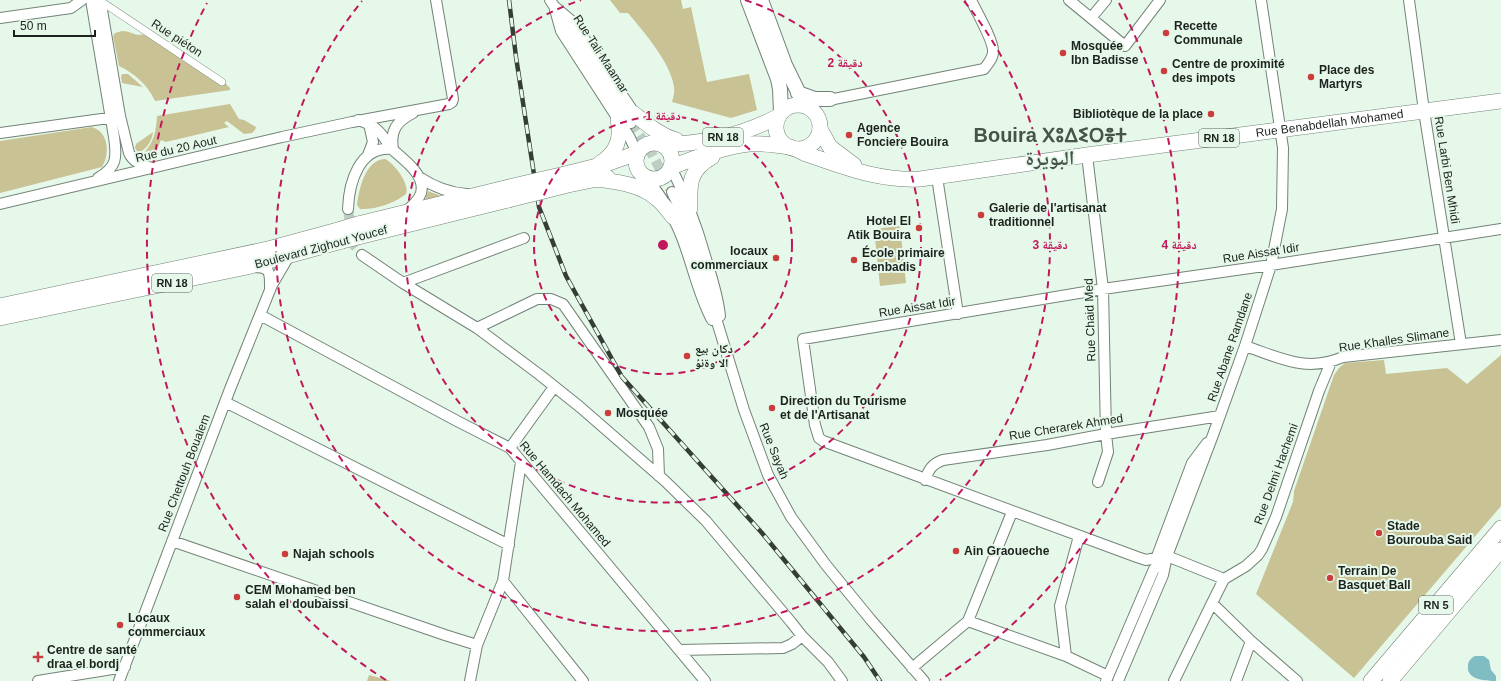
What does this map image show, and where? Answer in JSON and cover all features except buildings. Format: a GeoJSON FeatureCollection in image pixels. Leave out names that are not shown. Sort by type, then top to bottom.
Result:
{"type":"FeatureCollection","features":[{"type":"Feature","properties":{"kind":"main road"},"geometry":{"type":"LineString","coordinates":[[748,0],[778,79],[780,90],[780,114],[776,122],[777,134],[784,144],[793,148],[803,148],[815,141],[820,129],[820,122],[817,115],[803,102],[785,66],[761,0]]}},
{"type":"Feature","properties":{"kind":"main road"},"geometry":{"type":"LineString","coordinates":[[780,114],[792,106],[803,102],[815,99],[830,99]]}},
{"type":"Feature","properties":{"kind":"main road","name":"Rue Benabdellah Mohamed"},"geometry":{"type":"LineString","coordinates":[[793,148],[806,154],[872,175],[903,180],[937,177],[1088,155],[1501,101]]}},
{"type":"Feature","properties":{"kind":"main road","name":"RN 18"},"geometry":{"type":"LineString","coordinates":[[663,145],[692,143],[746,132],[760,126],[780,114]]}},
{"type":"Feature","properties":{"kind":"main road"},"geometry":{"type":"LineString","coordinates":[[673,217],[656,197],[631,185],[596,173],[606,159],[613,153],[618,144],[620,128],[628,118],[650,126],[666,137],[692,143]]}},
{"type":"Feature","properties":{"kind":"main road","name":"Rue Benabdellah Mohamed"},"geometry":{"type":"LineString","coordinates":[[820,129],[830,147],[848,162],[872,175]]}},
{"type":"Feature","properties":{"kind":"main road"},"geometry":{"type":"LineString","coordinates":[[657,143],[663,145],[670,152],[672,157],[671,167],[668,172],[658,178],[652,179],[642,175],[636,165],[637,153],[645,144],[657,143]]}},
{"type":"Feature","properties":{"kind":"main road","name":"RN 18"},"geometry":{"type":"LineString","coordinates":[[671,167],[710,153],[749,144],[793,148]]}},
{"type":"Feature","properties":{"kind":"main road"},"geometry":{"type":"LineString","coordinates":[[690,208],[690,185],[694,172],[706,160],[725,149]]}},
{"type":"Feature","properties":{"kind":"main road","name":"Boulevard Zighout Youcef"},"geometry":{"type":"LineString","coordinates":[[596,173],[637,153]]}},
{"type":"Feature","properties":{"kind":"main road","name":"Boulevard Zighout Youcef"},"geometry":{"type":"LineString","coordinates":[[0,318],[247,267],[288,256],[360,230],[566,179],[596,173],[642,175]]}},
{"type":"Feature","properties":{"kind":"main road","name":"Boulevard Zighout Youcef"},"geometry":{"type":"LineString","coordinates":[[360,230],[405,213],[476,195],[506,194]]}},
{"type":"Feature","properties":{"kind":"main road","name":"Boulevard Zighout Youcef"},"geometry":{"type":"LineString","coordinates":[[0,306],[268,249],[340,236]]}},
{"type":"Feature","properties":{"kind":"main road","name":"RN 5"},"geometry":{"type":"LineString","coordinates":[[1371,681],[1501,528]]}},
{"type":"Feature","properties":{"kind":"main road","name":"RN 5"},"geometry":{"type":"LineString","coordinates":[[1390,681],[1501,550]]}},
{"type":"Feature","properties":{"kind":"street"},"geometry":{"type":"LineString","coordinates":[[0,18],[71,8],[82,0]]}},
{"type":"Feature","properties":{"kind":"street"},"geometry":{"type":"LineString","coordinates":[[92,0],[100,5],[116,117],[116,149],[114,164],[108,171],[92,181]]}},
{"type":"Feature","properties":{"kind":"street"},"geometry":{"type":"LineString","coordinates":[[92,0],[116,117],[131,158],[129,170],[124,174]]}},
{"type":"Feature","properties":{"kind":"street","name":"Rue du 20 Aout"},"geometry":{"type":"LineString","coordinates":[[0,204],[92,181],[358,120],[450,104],[453,99],[436,0]]}},
{"type":"Feature","properties":{"kind":"street"},"geometry":{"type":"LineString","coordinates":[[830,99],[984,68],[990,61],[993,52],[992,42],[970,0]]}},
{"type":"Feature","properties":{"kind":"street"},"geometry":{"type":"LineString","coordinates":[[1069,0],[1125,46],[1160,0]]}},
{"type":"Feature","properties":{"kind":"street"},"geometry":{"type":"LineString","coordinates":[[1091,18],[1106,0]]}},
{"type":"Feature","properties":{"kind":"street","name":"Rue Abane Ramdane"},"geometry":{"type":"LineString","coordinates":[[1118,681],[1164,575],[1167,556],[1220,416],[1272,265],[1282,209],[1283,162],[1280,130],[1261,0]]}},
{"type":"Feature","properties":{"kind":"street","name":"Rue Larbi Ben Mhidi"},"geometry":{"type":"LineString","coordinates":[[1409,0],[1424,111],[1461,344]]}},
{"type":"Feature","properties":{"kind":"street"},"geometry":{"type":"LineString","coordinates":[[552,3],[561,31],[628,118],[651,134],[663,145]]}},
{"type":"Feature","properties":{"kind":"street"},"geometry":{"type":"LineString","coordinates":[[552,3],[573,22],[628,118],[630,138],[637,153]]}},
{"type":"Feature","properties":{"kind":"street","name":"Rue piéton"},"geometry":{"type":"LineString","coordinates":[[100,5],[222,82]]}},
{"type":"Feature","properties":{"kind":"street"},"geometry":{"type":"LineString","coordinates":[[393,149],[392,137],[394,129],[404,118],[420,109]]}},
{"type":"Feature","properties":{"kind":"street"},"geometry":{"type":"LineString","coordinates":[[0,133],[116,117]]}},
{"type":"Feature","properties":{"kind":"street"},"geometry":{"type":"LineString","coordinates":[[358,120],[369,124],[384,135],[393,149],[419,177],[433,186],[446,191],[476,195]]}},
{"type":"Feature","properties":{"kind":"street"},"geometry":{"type":"LineString","coordinates":[[348,209],[350,189],[354,174],[368,155],[373,142],[369,124]]}},
{"type":"Feature","properties":{"kind":"street"},"geometry":{"type":"LineString","coordinates":[[368,155],[381,149],[393,149]]}},
{"type":"Feature","properties":{"kind":"street","name":"Rue Chaid Med"},"geometry":{"type":"LineString","coordinates":[[1088,155],[1103,289],[1106,434],[1108,452],[1098,482]]}},
{"type":"Feature","properties":{"kind":"street"},"geometry":{"type":"LineString","coordinates":[[131,158],[142,166],[152,168]]}},
{"type":"Feature","properties":{"kind":"street"},"geometry":{"type":"LineString","coordinates":[[671,167],[690,208],[718,301],[721,337]]}},
{"type":"Feature","properties":{"kind":"street"},"geometry":{"type":"LineString","coordinates":[[642,175],[653,186],[673,217],[689,255],[704,306],[721,337]]}},
{"type":"Feature","properties":{"kind":"street"},"geometry":{"type":"LineString","coordinates":[[405,213],[422,192],[419,177]]}},
{"type":"Feature","properties":{"kind":"street"},"geometry":{"type":"LineString","coordinates":[[937,177],[958,314]]}},
{"type":"Feature","properties":{"kind":"street","name":"Rue Sayah"},"geometry":{"type":"LineString","coordinates":[[672,192],[685,220],[692,240],[721,337],[756,445],[777,494],[791,517],[826,565],[924,681]]}},
{"type":"Feature","properties":{"kind":"street","name":"Rue Aissat Idir"},"geometry":{"type":"LineString","coordinates":[[1152,562],[1012,512],[823,441],[819,438],[815,425],[803,339],[1103,289],[1272,265],[1501,229]]}},
{"type":"Feature","properties":{"kind":"street"},"geometry":{"type":"LineString","coordinates":[[403,283],[524,238]]}},
{"type":"Feature","properties":{"kind":"street"},"geometry":{"type":"LineString","coordinates":[[362,255],[403,283],[477,328],[580,407],[659,476],[706,521],[802,636],[828,662],[842,681]]}},
{"type":"Feature","properties":{"kind":"street","name":"Rue Chettouh Boualem"},"geometry":{"type":"LineString","coordinates":[[119,681],[225,402],[270,290],[288,256]]}},
{"type":"Feature","properties":{"kind":"street"},"geometry":{"type":"LineString","coordinates":[[247,267],[263,268],[268,271],[270,275],[270,290]]}},
{"type":"Feature","properties":{"kind":"street"},"geometry":{"type":"LineString","coordinates":[[477,328],[537,299],[551,299],[563,304],[649,427],[658,449],[659,476]]}},
{"type":"Feature","properties":{"kind":"street","name":"Rue Hamdach Mohamed"},"geometry":{"type":"LineString","coordinates":[[260,315],[510,448],[705,681]]}},
{"type":"Feature","properties":{"kind":"street","name":"Rue Khalles Slimane"},"geometry":{"type":"LineString","coordinates":[[1245,346],[1305,365],[1331,362],[1343,357],[1501,340]]}},
{"type":"Feature","properties":{"kind":"street","name":"Rue Delmi Hachemi"},"geometry":{"type":"LineString","coordinates":[[1224,579],[1246,566],[1262,549],[1276,517],[1319,391],[1331,362]]}},
{"type":"Feature","properties":{"kind":"street"},"geometry":{"type":"LineString","coordinates":[[510,448],[554,387]]}},
{"type":"Feature","properties":{"kind":"street"},"geometry":{"type":"LineString","coordinates":[[225,402],[509,545]]}},
{"type":"Feature","properties":{"kind":"street","name":"Rue Cherarek Ahmed"},"geometry":{"type":"LineString","coordinates":[[925,480],[929,470],[934,464],[943,460],[1220,416]]}},
{"type":"Feature","properties":{"kind":"street"},"geometry":{"type":"LineString","coordinates":[[968,622],[1066,656],[1107,678],[1192,462],[1213,435]]}},
{"type":"Feature","properties":{"kind":"street"},"geometry":{"type":"LineString","coordinates":[[470,681],[477,645],[503,581],[521,462]]}},
{"type":"Feature","properties":{"kind":"street"},"geometry":{"type":"LineString","coordinates":[[912,668],[968,622],[1012,512]]}},
{"type":"Feature","properties":{"kind":"street"},"geometry":{"type":"LineString","coordinates":[[1066,656],[1060,606],[1079,536]]}},
{"type":"Feature","properties":{"kind":"street"},"geometry":{"type":"LineString","coordinates":[[172,541],[445,636],[477,645]]}},
{"type":"Feature","properties":{"kind":"street"},"geometry":{"type":"LineString","coordinates":[[1152,562],[1167,556],[1224,579],[1174,681]]}},
{"type":"Feature","properties":{"kind":"street"},"geometry":{"type":"LineString","coordinates":[[503,581],[584,681]]}},
{"type":"Feature","properties":{"kind":"street"},"geometry":{"type":"LineString","coordinates":[[1212,603],[1251,641],[1298,681]]}},
{"type":"Feature","properties":{"kind":"street"},"geometry":{"type":"LineString","coordinates":[[679,650],[784,648],[802,636]]}},
{"type":"Feature","properties":{"kind":"street"},"geometry":{"type":"LineString","coordinates":[[1236,681],[1251,641]]}},
{"type":"Feature","properties":{"kind":"street"},"geometry":{"type":"LineString","coordinates":[[38,681],[125,667]]}},
{"type":"Feature","properties":{"kind":"shaded area"},"geometry":{"type":"Polygon","coordinates":[[[610,0],[681,0],[683,9],[691,7],[707,82],[749,74],[757,110],[731,118],[672,102],[674,87],[672,78],[656,48],[628,13],[620,13],[610,0]]]}},
{"type":"Feature","properties":{"kind":"shaded area"},"geometry":{"type":"Polygon","coordinates":[[[122,31],[138,35],[145,34],[223,85],[225,83],[230,90],[155,101],[148,89],[140,80],[119,66],[113,36],[115,33],[122,31]]]}},
{"type":"Feature","properties":{"kind":"shaded area"},"geometry":{"type":"Polygon","coordinates":[[[122,74],[128,74],[143,87],[122,83],[122,74]]]}},
{"type":"Feature","properties":{"kind":"shaded area"},"geometry":{"type":"Polygon","coordinates":[[[230,104],[239,119],[244,120],[256,127],[252,133],[244,134],[227,121],[224,123],[229,127],[166,142],[161,140],[153,159],[144,158],[143,154],[150,145],[154,136],[157,116],[230,104]]]}},
{"type":"Feature","properties":{"kind":"shaded area"},"geometry":{"type":"Polygon","coordinates":[[[92,127],[98,130],[105,138],[107,150],[105,162],[102,167],[0,193],[0,141],[92,127]]]}},
{"type":"Feature","properties":{"kind":"shaded area"},"geometry":{"type":"Polygon","coordinates":[[[153,132],[151,141],[147,146],[140,152],[137,151],[135,148],[136,144],[153,132]]]}},
{"type":"Feature","properties":{"kind":"shaded area"},"geometry":{"type":"Polygon","coordinates":[[[385,159],[397,169],[400,174],[406,185],[406,194],[384,205],[360,209],[357,205],[359,191],[364,176],[372,164],[385,159]]]}},
{"type":"Feature","properties":{"kind":"shaded area"},"geometry":{"type":"Polygon","coordinates":[[[428,191],[441,196],[425,200],[428,191]]]}},
{"type":"Feature","properties":{"kind":"shaded area"},"geometry":{"type":"Polygon","coordinates":[[[900,226],[906,283],[880,286],[874,229],[900,226]]]}},
{"type":"Feature","properties":{"kind":"shaded area","name":"Stade Bourouba Said"},"geometry":{"type":"Polygon","coordinates":[[[1501,355],[1501,506],[1354,678],[1256,594],[1293,502],[1294,491],[1334,375],[1345,363],[1384,360],[1386,374],[1447,368],[1467,384],[1501,355]]]}},
{"type":"Feature","properties":{"kind":"shaded area"},"geometry":{"type":"Polygon","coordinates":[[[369,675],[391,681],[367,681],[369,675]]]}},
{"type":"Feature","properties":{"kind":"water"},"geometry":{"type":"Polygon","coordinates":[[[1475,656],[1484,656],[1489,660],[1491,670],[1496,676],[1496,681],[1478,679],[1470,674],[1468,671],[1468,666],[1471,659],[1475,656]]]}},
{"type":"Feature","properties":{"kind":"tunnel"},"geometry":{"type":"LineString","coordinates":[[631,123],[652,154],[672,192]]}},
{"type":"Feature","properties":{"kind":"tunnel"},"geometry":{"type":"LineString","coordinates":[[348,209],[353,244],[362,255]]}},
{"type":"Feature","properties":{"kind":"railway"},"geometry":{"type":"LineString","coordinates":[[509,0],[516,57],[539,207],[566,276],[622,377],[762,533],[864,657],[880,681]]}},
{"type":"Feature","properties":{"kind":"place","name":"Recette Communale"},"geometry":{"type":"Point","coordinates":[1166,33]}},
{"type":"Feature","properties":{"kind":"place","name":"Mosquée Ibn Badisse"},"geometry":{"type":"Point","coordinates":[1063,53]}},
{"type":"Feature","properties":{"kind":"place","name":"Centre de proximité des impots"},"geometry":{"type":"Point","coordinates":[1164,71]}},
{"type":"Feature","properties":{"kind":"place","name":"Place des Martyrs"},"geometry":{"type":"Point","coordinates":[1311,77]}},
{"type":"Feature","properties":{"kind":"place","name":"Bibliotèque de la place"},"geometry":{"type":"Point","coordinates":[1211,114]}},
{"type":"Feature","properties":{"kind":"place","name":"Agence Fonciere Bouira"},"geometry":{"type":"Point","coordinates":[849,135]}},
{"type":"Feature","properties":{"kind":"place","name":"Galerie de l'artisanat traditionnel"},"geometry":{"type":"Point","coordinates":[981,215]}},
{"type":"Feature","properties":{"kind":"place","name":"Hotel El Atik Bouira"},"geometry":{"type":"Point","coordinates":[919,228]}},
{"type":"Feature","properties":{"kind":"place","name":"locaux commerciaux"},"geometry":{"type":"Point","coordinates":[776,258]}},
{"type":"Feature","properties":{"kind":"place","name":"École primaire Benbadis"},"geometry":{"type":"Point","coordinates":[854,260]}},
{"type":"Feature","properties":{"kind":"place","name":"دكان بيع الا وةنؤ"},"geometry":{"type":"Point","coordinates":[687,356]}},
{"type":"Feature","properties":{"kind":"place","name":"Direction du Tourisme et de l'Artisanat"},"geometry":{"type":"Point","coordinates":[772,408]}},
{"type":"Feature","properties":{"kind":"place","name":"Mosquée"},"geometry":{"type":"Point","coordinates":[608,413]}},
{"type":"Feature","properties":{"kind":"place","name":"Stade Bourouba Said"},"geometry":{"type":"Point","coordinates":[1379,533]}},
{"type":"Feature","properties":{"kind":"place","name":"Ain Graoueche"},"geometry":{"type":"Point","coordinates":[956,551]}},
{"type":"Feature","properties":{"kind":"place","name":"Najah schools"},"geometry":{"type":"Point","coordinates":[285,554]}},
{"type":"Feature","properties":{"kind":"place","name":"Terrain De Basquet Ball"},"geometry":{"type":"Point","coordinates":[1330,578]}},
{"type":"Feature","properties":{"kind":"place","name":"CEM Mohamed ben salah el doubaissi"},"geometry":{"type":"Point","coordinates":[237,597]}},
{"type":"Feature","properties":{"kind":"place","name":"Locaux commerciaux"},"geometry":{"type":"Point","coordinates":[120,625]}},
{"type":"Feature","properties":{"kind":"place","name":"Centre de santé draa el bordj"},"geometry":{"type":"Point","coordinates":[38,657]}},
{"type":"Feature","properties":{"kind":"district","name":"Bouira ⵝⵓⵠⵉⵔⴻⵜ البويرة"},"geometry":{"type":"Point","coordinates":[1050,146]}}]}
